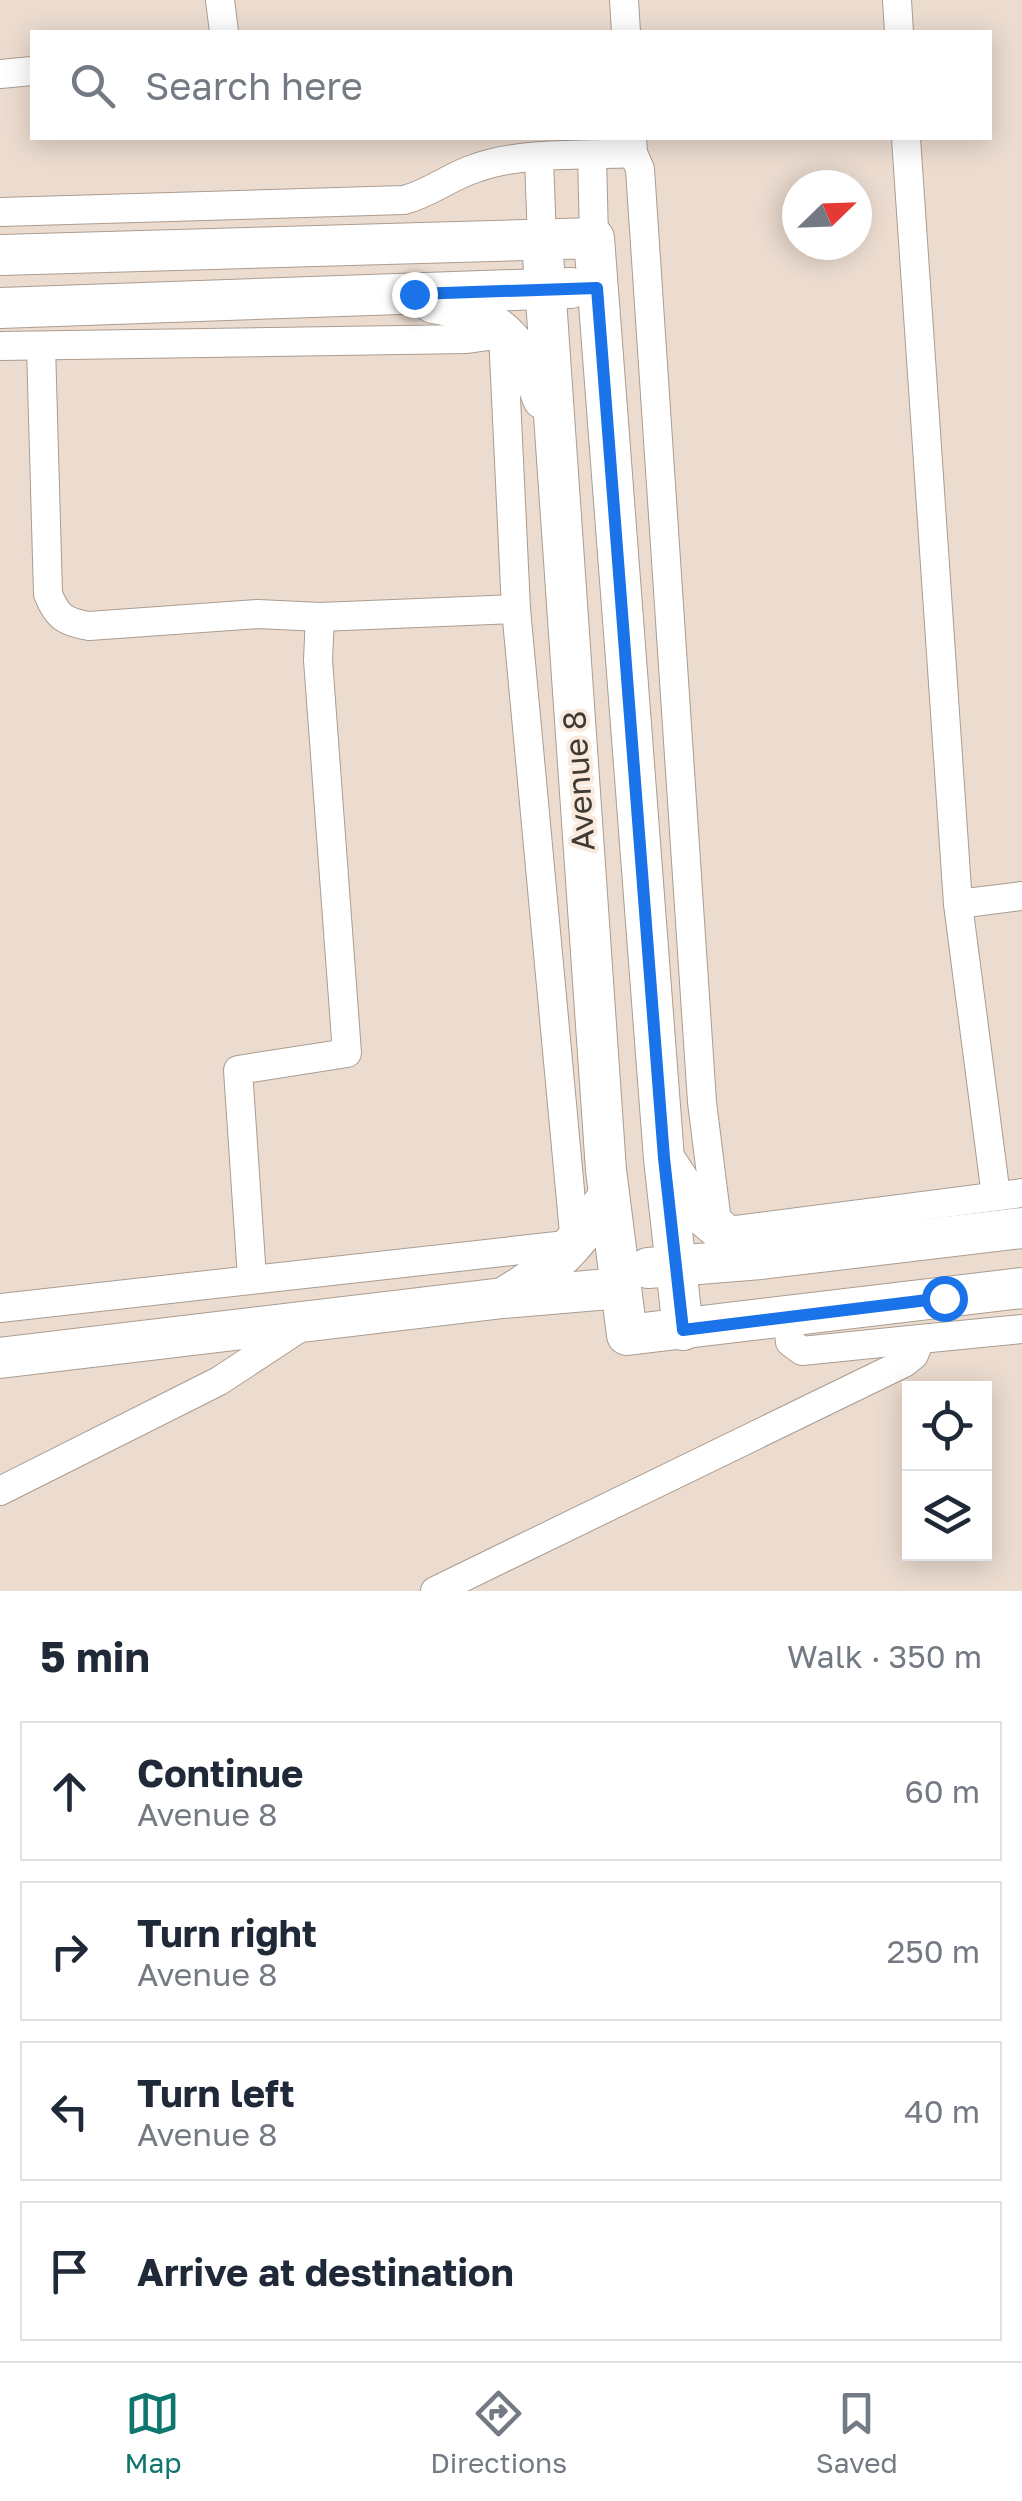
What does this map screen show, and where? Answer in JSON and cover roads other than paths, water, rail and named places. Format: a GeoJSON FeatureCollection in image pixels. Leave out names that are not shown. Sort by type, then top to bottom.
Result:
{"type":"FeatureCollection","features":[{"type":"Feature","properties":{"kind":"main road","name":"Avenue 8"},"geometry":{"type":"LineString","coordinates":[[594,238],[664,1158],[683,1330]]}},
{"type":"Feature","properties":{"kind":"main road"},"geometry":{"type":"LineString","coordinates":[[0,255],[594,238]]}},
{"type":"Feature","properties":{"kind":"main road","name":"Avenue 8"},"geometry":{"type":"LineString","coordinates":[[542,241],[610,1195],[627,1336],[1022,1288]]}},
{"type":"Feature","properties":{"kind":"main road"},"geometry":{"type":"LineString","coordinates":[[0,308],[597,288]]}},
{"type":"Feature","properties":{"kind":"main road"},"geometry":{"type":"LineString","coordinates":[[380,295],[454,306],[479,314],[525,356],[555,432]]}},
{"type":"Feature","properties":{"kind":"main road","name":"Avenue 8"},"geometry":{"type":"LineString","coordinates":[[664,1158],[700,1213],[755,1259]]}},
{"type":"Feature","properties":{"kind":"main road"},"geometry":{"type":"LineString","coordinates":[[503,1298],[540,1276],[575,1244],[610,1195]]}},
{"type":"Feature","properties":{"kind":"main road"},"geometry":{"type":"LineString","coordinates":[[0,1358],[503,1298],[620,1280],[674,1266],[1022,1228]]}},
{"type":"Feature","properties":{"kind":"street"},"geometry":{"type":"LineString","coordinates":[[220,0],[224,30]]}},
{"type":"Feature","properties":{"kind":"street"},"geometry":{"type":"LineString","coordinates":[[624,0],[626,30]]}},
{"type":"Feature","properties":{"kind":"street"},"geometry":{"type":"LineString","coordinates":[[897,0],[899,30]]}},
{"type":"Feature","properties":{"kind":"street"},"geometry":{"type":"LineString","coordinates":[[0,74],[30,71]]}},
{"type":"Feature","properties":{"kind":"street"},"geometry":{"type":"LineString","coordinates":[[0,212],[404,200],[430,193],[475,168],[539,158],[592,156],[633,146],[640,169],[702,1102],[719,1231],[1009,1194],[958,904],[906,140]]}},
{"type":"Feature","properties":{"kind":"street"},"geometry":{"type":"LineString","coordinates":[[592,156],[594,238]]}},
{"type":"Feature","properties":{"kind":"street"},"geometry":{"type":"LineString","coordinates":[[539,158],[542,241]]}},
{"type":"Feature","properties":{"kind":"street"},"geometry":{"type":"LineString","coordinates":[[0,346],[466,339],[503,334],[516,608],[575,1244],[0,1308]]}},
{"type":"Feature","properties":{"kind":"street"},"geometry":{"type":"LineString","coordinates":[[42,346],[48,594],[55,612],[66,622],[89,626],[258,614],[320,617],[516,608]]}},
{"type":"Feature","properties":{"kind":"street"},"geometry":{"type":"LineString","coordinates":[[252,1278],[238,1070],[347,1052],[318,660],[320,617]]}},
{"type":"Feature","properties":{"kind":"street"},"geometry":{"type":"LineString","coordinates":[[958,904],[1022,896]]}},
{"type":"Feature","properties":{"kind":"street"},"geometry":{"type":"LineString","coordinates":[[787,1317],[790,1342],[802,1350],[1022,1329]]}},
{"type":"Feature","properties":{"kind":"street"},"geometry":{"type":"LineString","coordinates":[[0,1491],[219,1381],[312,1320]]}},
{"type":"Feature","properties":{"kind":"street"},"geometry":{"type":"LineString","coordinates":[[435,1591],[904,1363],[914,1355],[920,1339]]}}]}
